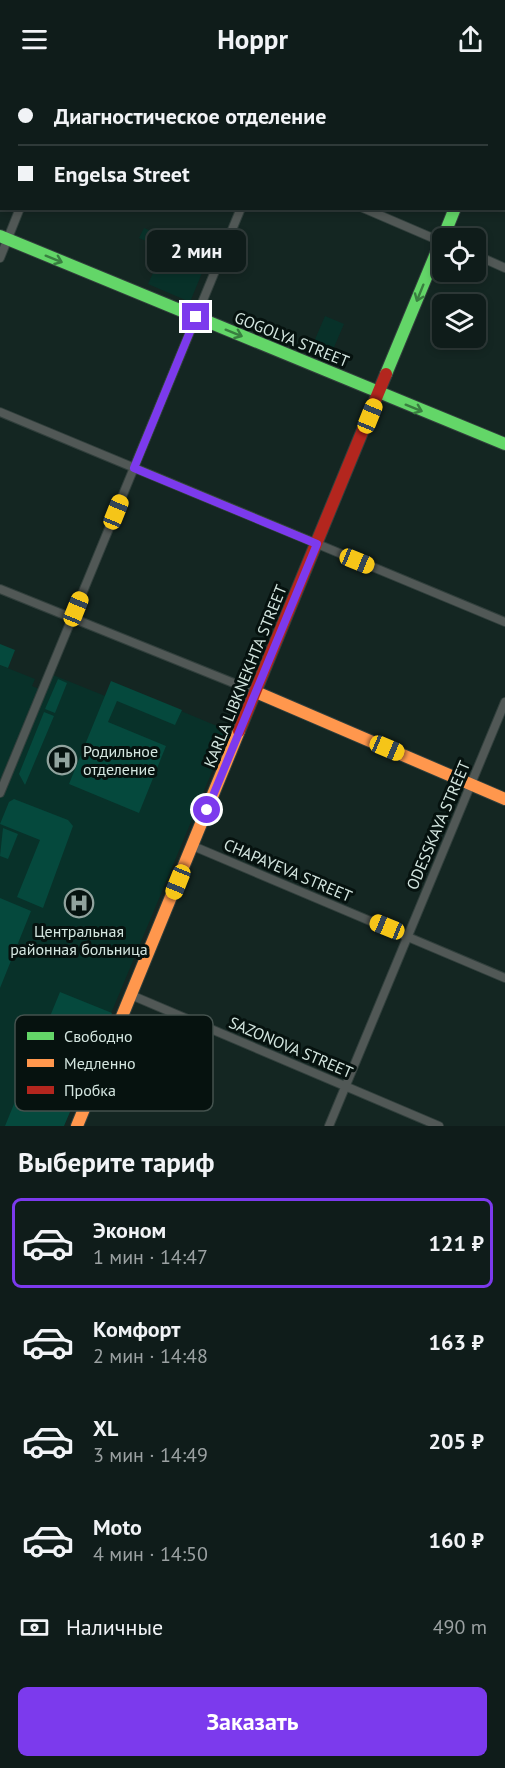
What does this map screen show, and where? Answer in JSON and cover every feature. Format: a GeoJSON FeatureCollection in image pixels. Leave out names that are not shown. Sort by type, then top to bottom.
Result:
{"type":"FeatureCollection","features":[{"type":"Feature","properties":{"kind":"street"},"geometry":{"type":"LineString","coordinates":[[0,258],[4,238],[20,210]]}},
{"type":"Feature","properties":{"kind":"street"},"geometry":{"type":"LineString","coordinates":[[0,793],[240,210]]}},
{"type":"Feature","properties":{"kind":"street"},"geometry":{"type":"LineString","coordinates":[[368,210],[432,236]]}},
{"type":"Feature","properties":{"kind":"street","name":"KARLA LIBKNEKHTA STREET"},"geometry":{"type":"LineString","coordinates":[[447,228],[454,210]]}},
{"type":"Feature","properties":{"kind":"street","name":"GOGOLYA STREET"},"geometry":{"type":"LineString","coordinates":[[4,238],[505,444]]}},
{"type":"Feature","properties":{"kind":"street"},"geometry":{"type":"LineString","coordinates":[[486,259],[505,268]]}},
{"type":"Feature","properties":{"kind":"street","name":"KARLA LIBKNEKHTA STREET"},"geometry":{"type":"LineString","coordinates":[[123,1015],[432,264]]}},
{"type":"Feature","properties":{"kind":"street"},"geometry":{"type":"LineString","coordinates":[[0,412],[505,622]]}},
{"type":"Feature","properties":{"kind":"street"},"geometry":{"type":"LineString","coordinates":[[0,588],[256,692],[505,799]]}},
{"type":"Feature","properties":{"kind":"street","name":"ODESSKAYA STREET"},"geometry":{"type":"LineString","coordinates":[[329,1126],[505,702]]}},
{"type":"Feature","properties":{"kind":"street","name":"CHAPAYEVA STREET"},"geometry":{"type":"LineString","coordinates":[[193,846],[505,978]]}},
{"type":"Feature","properties":{"kind":"street","name":"SAZONOVA STREET"},"geometry":{"type":"LineString","coordinates":[[131,995],[178,1015]]}},
{"type":"Feature","properties":{"kind":"street","name":"SAZONOVA STREET"},"geometry":{"type":"LineString","coordinates":[[213,1030],[439,1126]]}},
{"type":"Feature","properties":{"kind":"street","name":"KARLA LIBKNEKHTA STREET"},"geometry":{"type":"LineString","coordinates":[[77,1126],[83,1111]]}},
{"type":"Feature","properties":{"kind":"shaded area"},"geometry":{"type":"Polygon","coordinates":[[[144,228],[209,256],[190,302],[148,284],[164,249],[139,238],[144,228]]]}},
{"type":"Feature","properties":{"kind":"shaded area"},"geometry":{"type":"Polygon","coordinates":[[[325,316],[344,324],[329,359],[310,351],[325,316]]]}},
{"type":"Feature","properties":{"kind":"shaded area"},"geometry":{"type":"Polygon","coordinates":[[[0,644],[15,650],[8,668],[0,665],[0,644]]]}},
{"type":"Feature","properties":{"kind":"shaded area","name":"Центральная районная больница"},"geometry":{"type":"Polygon","coordinates":[[[0,665],[35,679],[32,686],[46,692],[53,675],[175,724],[181,711],[229,731],[110,1015],[15,1015],[15,1111],[70,1111],[64,1126],[0,1126],[0,665]]]}},
{"type":"Feature","properties":{"kind":"shaded area"},"geometry":{"type":"Polygon","coordinates":[[[58,679],[67,683],[55,713],[45,709],[58,679]]]}},
{"type":"Feature","properties":{"kind":"shaded area"},"geometry":{"type":"Polygon","coordinates":[[[111,681],[182,710],[175,725],[117,701],[108,722],[166,746],[139,813],[69,784],[111,681]]]}},
{"type":"Feature","properties":{"kind":"shaded area"},"geometry":{"type":"Polygon","coordinates":[[[44,712],[54,716],[25,785],[19,774],[44,712]]]}},
{"type":"Feature","properties":{"kind":"shaded area"},"geometry":{"type":"Polygon","coordinates":[[[14,799],[68,820],[73,826],[43,908],[17,897],[40,840],[0,824],[9,802],[14,799]]]}},
{"type":"Feature","properties":{"kind":"shaded area"},"geometry":{"type":"Polygon","coordinates":[[[3,828],[18,834],[8,859],[0,856],[3,828]]]}},
{"type":"Feature","properties":{"kind":"shaded area"},"geometry":{"type":"Polygon","coordinates":[[[0,898],[31,911],[0,988],[0,898]]]}},
{"type":"Feature","properties":{"kind":"shaded area"},"geometry":{"type":"Polygon","coordinates":[[[60,992],[112,1013],[111,1015],[51,1015],[60,992]]]}},
{"type":"Feature","properties":{"kind":"shaded area"},"geometry":{"type":"Polygon","coordinates":[[[15,1102],[15,1111],[70,1111],[64,1126],[5,1126],[15,1102]]]}},
{"type":"Feature","properties":{"kind":"traffic: fast"},"geometry":{"type":"LineString","coordinates":[[447,228],[454,210]]}},
{"type":"Feature","properties":{"kind":"traffic: fast"},"geometry":{"type":"LineString","coordinates":[[0,236],[505,444]]}},
{"type":"Feature","properties":{"kind":"traffic: fast"},"geometry":{"type":"LineString","coordinates":[[386,374],[432,263]]}},
{"type":"Feature","properties":{"kind":"traffic: slow"},"geometry":{"type":"LineString","coordinates":[[256,692],[505,799]]}},
{"type":"Feature","properties":{"kind":"traffic: slow"},"geometry":{"type":"LineString","coordinates":[[123,1015],[239,731]]}},
{"type":"Feature","properties":{"kind":"traffic: slow"},"geometry":{"type":"LineString","coordinates":[[77,1126],[83,1111]]}},
{"type":"Feature","properties":{"kind":"traffic: jam"},"geometry":{"type":"LineString","coordinates":[[239,731],[386,374]]}},
{"type":"Feature","properties":{"kind":"place","name":"Родильное отделение"},"geometry":{"type":"Point","coordinates":[62,760]}},
{"type":"Feature","properties":{"kind":"place","name":"Центральная районная больница"},"geometry":{"type":"Point","coordinates":[79,903]}},
{"type":"Feature","properties":{"kind":"route"},"geometry":{"type":"LineString","coordinates":[[196,317],[134,468],[317,544],[207,810]]}}]}
